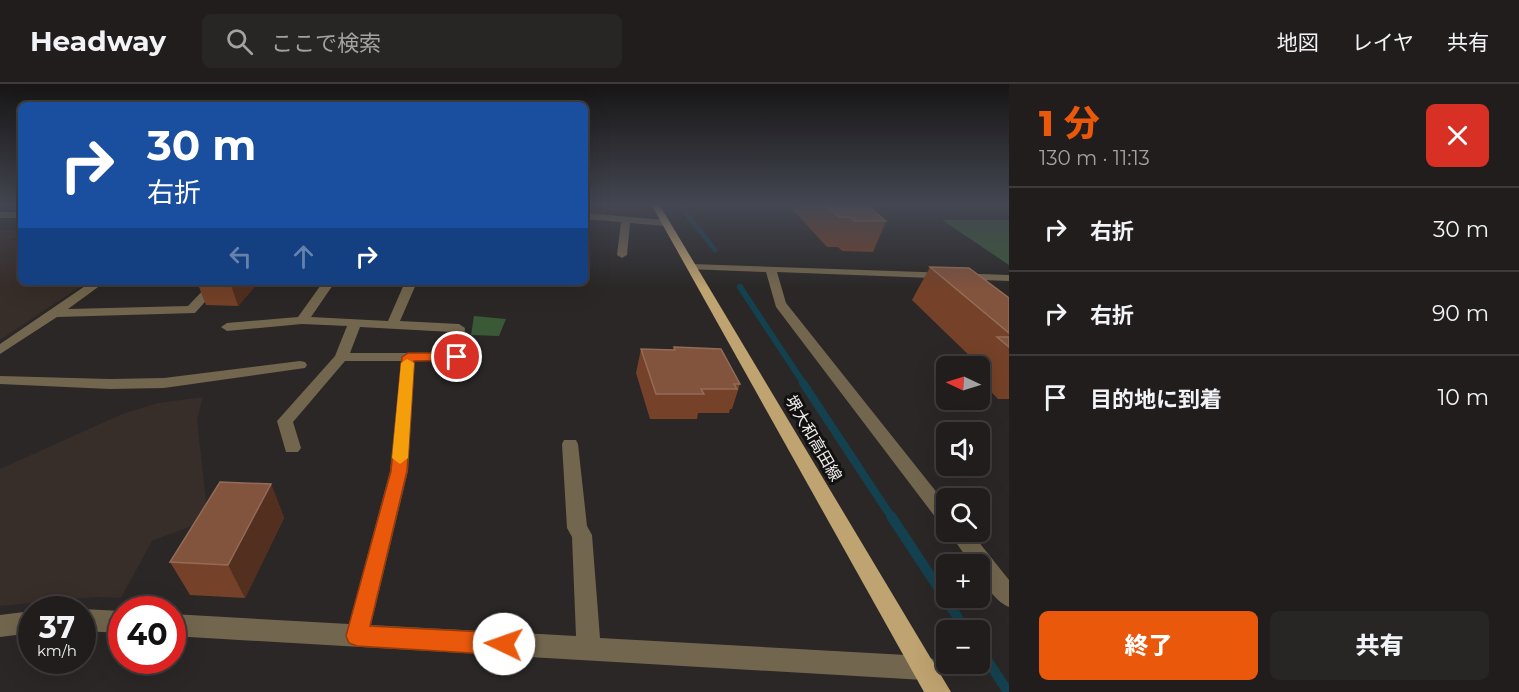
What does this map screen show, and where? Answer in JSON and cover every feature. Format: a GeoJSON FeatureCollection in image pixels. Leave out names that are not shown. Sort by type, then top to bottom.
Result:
{"type":"FeatureCollection","features":[{"type":"Feature","properties":{"kind":"main road","name":"堺大和高田線"},"geometry":{"type":"LineString","coordinates":[[672,232],[938,692]]}},
{"type":"Feature","properties":{"kind":"street"},"geometry":{"type":"LineString","coordinates":[[622,255],[625,232]]}},
{"type":"Feature","properties":{"kind":"street"},"geometry":{"type":"LineString","coordinates":[[692,267],[1009,278]]}},
{"type":"Feature","properties":{"kind":"street"},"geometry":{"type":"LineString","coordinates":[[771,269],[772,283],[780,304],[936,504]]}},
{"type":"Feature","properties":{"kind":"street"},"geometry":{"type":"LineString","coordinates":[[0,350],[95,285]]}},
{"type":"Feature","properties":{"kind":"street"},"geometry":{"type":"LineString","coordinates":[[55,313],[191,310],[214,285]]}},
{"type":"Feature","properties":{"kind":"street"},"geometry":{"type":"LineString","coordinates":[[302,320],[326,285]]}},
{"type":"Feature","properties":{"kind":"street"},"geometry":{"type":"LineString","coordinates":[[392,325],[410,285]]}},
{"type":"Feature","properties":{"kind":"street"},"geometry":{"type":"LineString","coordinates":[[227,327],[302,320],[459,328],[457,357],[341,357]]}},
{"type":"Feature","properties":{"kind":"street"},"geometry":{"type":"LineString","coordinates":[[292,448],[285,421],[341,357],[355,323]]}},
{"type":"Feature","properties":{"kind":"street"},"geometry":{"type":"LineString","coordinates":[[357,636],[399,471],[408,357]]}},
{"type":"Feature","properties":{"kind":"street"},"geometry":{"type":"LineString","coordinates":[[0,380],[110,384],[164,382],[300,365]]}},
{"type":"Feature","properties":{"kind":"street"},"geometry":{"type":"LineString","coordinates":[[570,444],[577,528],[582,535],[589,649]]}},
{"type":"Feature","properties":{"kind":"street"},"geometry":{"type":"LineString","coordinates":[[966,542],[1009,597]]}},
{"type":"Feature","properties":{"kind":"street"},"geometry":{"type":"LineString","coordinates":[[0,626],[18,624]]}},
{"type":"Feature","properties":{"kind":"street"},"geometry":{"type":"LineString","coordinates":[[186,626],[924,668]]}},
{"type":"Feature","properties":{"kind":"shaded area"},"geometry":{"type":"Polygon","coordinates":[[[0,232],[18,232],[18,236],[11,240],[18,240],[18,285],[82,285],[0,340],[0,232]]]}},
{"type":"Feature","properties":{"kind":"shaded area"},"geometry":{"type":"Polygon","coordinates":[[[203,397],[197,419],[208,520],[152,541],[122,596],[18,596],[18,604],[0,606],[0,469],[122,414],[158,403],[203,397]]]}},
{"type":"Feature","properties":{"kind":"green space"},"geometry":{"type":"Polygon","coordinates":[[[960,232],[1009,232],[1009,265],[960,232]]]}},
{"type":"Feature","properties":{"kind":"green space"},"geometry":{"type":"Polygon","coordinates":[[[474,316],[506,319],[499,336],[471,335],[474,316]]]}},
{"type":"Feature","properties":{"kind":"building"},"geometry":{"type":"Polygon","coordinates":[[[930,267],[969,268],[1009,298],[1009,333],[930,267]]]}},
{"type":"Feature","properties":{"kind":"building"},"geometry":{"type":"Polygon","coordinates":[[[997,337],[1009,337],[1009,347],[997,337]]]}},
{"type":"Feature","properties":{"kind":"building"},"geometry":{"type":"Polygon","coordinates":[[[674,347],[721,349],[740,384],[734,384],[737,389],[701,389],[704,394],[656,394],[641,349],[675,350],[674,347]]]}},
{"type":"Feature","properties":{"kind":"building"},"geometry":{"type":"Polygon","coordinates":[[[220,482],[271,484],[228,565],[170,562],[220,482]]]}},
{"type":"Feature","properties":{"kind":"waterway"},"geometry":{"type":"LineString","coordinates":[[701,232],[715,250]]}},
{"type":"Feature","properties":{"kind":"waterway"},"geometry":{"type":"LineString","coordinates":[[740,287],[804,384]]}},
{"type":"Feature","properties":{"kind":"waterway"},"geometry":{"type":"LineString","coordinates":[[803,383],[892,518]]}},
{"type":"Feature","properties":{"kind":"waterway"},"geometry":{"type":"LineString","coordinates":[[891,516],[959,620]]}},
{"type":"Feature","properties":{"kind":"waterway"},"geometry":{"type":"LineString","coordinates":[[990,664],[1008,692]]}},
{"type":"Feature","properties":{"kind":"slow traffic"},"geometry":{"type":"LineString","coordinates":[[400,458],[407,363]]}},
{"type":"Feature","properties":{"kind":"route"},"geometry":{"type":"LineString","coordinates":[[457,357],[408,357],[399,471],[357,636],[504,644]]}}]}
